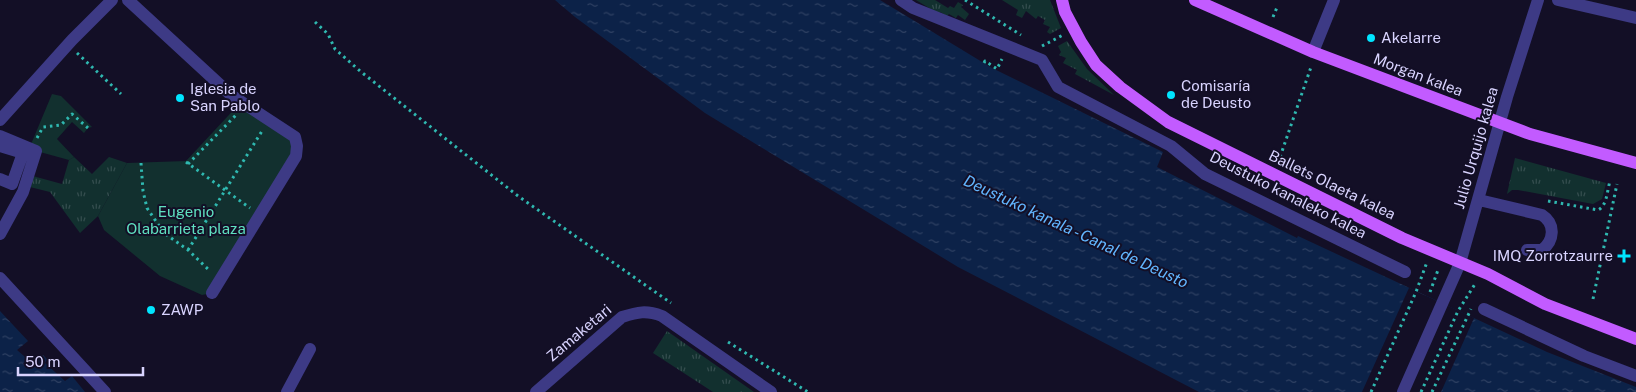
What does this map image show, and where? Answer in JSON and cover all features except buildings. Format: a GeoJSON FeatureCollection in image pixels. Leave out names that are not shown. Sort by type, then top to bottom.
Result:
{"type":"FeatureCollection","features":[{"type":"Feature","properties":{"kind":"main road","name":"Ballets Olaeta kalea"},"geometry":{"type":"LineString","coordinates":[[1062,0],[1065,12],[1096,65],[1126,92],[1168,122],[1334,205],[1488,274],[1545,304],[1636,339]]}},
{"type":"Feature","properties":{"kind":"main road","name":"Morgan kalea"},"geometry":{"type":"LineString","coordinates":[[1195,0],[1313,52],[1499,123],[1530,134],[1636,163]]}},
{"type":"Feature","properties":{"kind":"street"},"geometry":{"type":"LineString","coordinates":[[0,120],[72,40],[112,0]]}},
{"type":"Feature","properties":{"kind":"street"},"geometry":{"type":"LineString","coordinates":[[128,0],[231,95],[295,137],[297,146],[296,156],[212,293]]}},
{"type":"Feature","properties":{"kind":"street"},"geometry":{"type":"LineString","coordinates":[[902,0],[913,8],[1042,60]]}},
{"type":"Feature","properties":{"kind":"street"},"geometry":{"type":"LineString","coordinates":[[1313,52],[1334,0]]}},
{"type":"Feature","properties":{"kind":"street","name":"Julio Urquijo kalea"},"geometry":{"type":"LineString","coordinates":[[1403,392],[1460,263],[1499,123],[1538,0]]}},
{"type":"Feature","properties":{"kind":"street"},"geometry":{"type":"LineString","coordinates":[[1558,0],[1636,18]]}},
{"type":"Feature","properties":{"kind":"street","name":"Deustuko kanaleko kalea"},"geometry":{"type":"LineString","coordinates":[[1042,60],[1058,87],[1172,146],[1205,174],[1405,272]]}},
{"type":"Feature","properties":{"kind":"street"},"geometry":{"type":"LineString","coordinates":[[0,136],[36,151],[20,200],[0,234]]}},
{"type":"Feature","properties":{"kind":"street"},"geometry":{"type":"LineString","coordinates":[[0,146],[23,153],[12,184],[0,179]]}},
{"type":"Feature","properties":{"kind":"street"},"geometry":{"type":"LineString","coordinates":[[1479,200],[1542,215],[1547,218],[1552,234],[1549,242],[1542,250],[1527,250]]}},
{"type":"Feature","properties":{"kind":"street"},"geometry":{"type":"LineString","coordinates":[[0,278],[105,392]]}},
{"type":"Feature","properties":{"kind":"street"},"geometry":{"type":"LineString","coordinates":[[1484,310],[1584,356],[1636,376]]}},
{"type":"Feature","properties":{"kind":"street","name":"Zamaketari"},"geometry":{"type":"LineString","coordinates":[[536,392],[622,317],[649,311],[662,316],[771,392]]}},
{"type":"Feature","properties":{"kind":"street"},"geometry":{"type":"LineString","coordinates":[[287,392],[310,349]]}},
{"type":"Feature","properties":{"kind":"path"},"geometry":{"type":"LineString","coordinates":[[965,0],[1024,36]]}},
{"type":"Feature","properties":{"kind":"path"},"geometry":{"type":"LineString","coordinates":[[1273,17],[1278,5]]}},
{"type":"Feature","properties":{"kind":"path"},"geometry":{"type":"LineString","coordinates":[[315,22],[328,34],[335,49],[360,71],[518,196],[678,308]]}},
{"type":"Feature","properties":{"kind":"path"},"geometry":{"type":"LineString","coordinates":[[1042,60],[1040,47],[1064,35]]}},
{"type":"Feature","properties":{"kind":"path"},"geometry":{"type":"LineString","coordinates":[[75,50],[121,94]]}},
{"type":"Feature","properties":{"kind":"path"},"geometry":{"type":"LineString","coordinates":[[984,63],[985,61],[997,69]]}},
{"type":"Feature","properties":{"kind":"path"},"geometry":{"type":"LineString","coordinates":[[1277,166],[1311,67]]}},
{"type":"Feature","properties":{"kind":"path"},"geometry":{"type":"LineString","coordinates":[[234,111],[237,114],[187,163],[260,215]]}},
{"type":"Feature","properties":{"kind":"path"},"geometry":{"type":"LineString","coordinates":[[31,150],[43,127],[61,125],[72,114],[88,128]]}},
{"type":"Feature","properties":{"kind":"path"},"geometry":{"type":"LineString","coordinates":[[188,250],[263,129]]}},
{"type":"Feature","properties":{"kind":"path"},"geometry":{"type":"LineString","coordinates":[[141,163],[147,208],[164,233],[188,250],[219,280]]}},
{"type":"Feature","properties":{"kind":"path"},"geometry":{"type":"LineString","coordinates":[[1541,199],[1598,210],[1604,205],[1610,181]]}},
{"type":"Feature","properties":{"kind":"path"},"geometry":{"type":"LineString","coordinates":[[1593,299],[1617,184]]}},
{"type":"Feature","properties":{"kind":"path"},"geometry":{"type":"LineString","coordinates":[[1371,392],[1428,262]]}},
{"type":"Feature","properties":{"kind":"path"},"geometry":{"type":"LineString","coordinates":[[1421,392],[1458,311],[1475,284]]}},
{"type":"Feature","properties":{"kind":"path"},"geometry":{"type":"LineString","coordinates":[[1432,392],[1467,314]]}},
{"type":"Feature","properties":{"kind":"path"},"geometry":{"type":"LineString","coordinates":[[727,342],[808,392]]}},
{"type":"Feature","properties":{"kind":"green space"},"geometry":{"type":"Polygon","coordinates":[[[916,0],[935,0],[948,8],[950,6],[954,8],[958,2],[963,5],[961,7],[969,14],[965,20],[958,15],[956,18],[949,14],[947,16],[940,12],[939,14],[916,0]]]}},
{"type":"Feature","properties":{"kind":"green space"},"geometry":{"type":"Polygon","coordinates":[[[1002,0],[1050,0],[1061,28],[1050,34],[1047,32],[1050,27],[1043,24],[1045,20],[1038,16],[1036,19],[1026,11],[1022,18],[1016,15],[1018,10],[1002,0]]]}},
{"type":"Feature","properties":{"kind":"green space"},"geometry":{"type":"Polygon","coordinates":[[[1067,41],[1087,69],[1114,95],[1075,74],[1077,70],[1063,63],[1066,58],[1059,55],[1061,52],[1058,46],[1067,41]]]}},
{"type":"Feature","properties":{"kind":"green space"},"geometry":{"type":"Polygon","coordinates":[[[52,94],[61,96],[92,127],[88,128],[84,133],[72,122],[57,139],[74,157],[69,160],[29,149],[52,94]]]}},
{"type":"Feature","properties":{"kind":"green space","name":"Eugenio Olabarrieta plaza"},"geometry":{"type":"Polygon","coordinates":[[[241,102],[297,146],[212,293],[202,295],[160,276],[104,230],[98,216],[127,163],[186,161],[241,102]]]}},
{"type":"Feature","properties":{"kind":"green space"},"geometry":{"type":"Polygon","coordinates":[[[74,157],[92,174],[109,157],[127,163],[98,216],[80,233],[50,192],[26,186],[29,175],[62,184],[69,160],[74,157]]]}},
{"type":"Feature","properties":{"kind":"green space"},"geometry":{"type":"Polygon","coordinates":[[[1515,158],[1606,183],[1602,199],[1593,204],[1518,190],[1512,190],[1507,194],[1515,158]]]}},
{"type":"Feature","properties":{"kind":"green space"},"geometry":{"type":"Polygon","coordinates":[[[667,331],[754,392],[713,392],[653,353],[667,331]]]}},
{"type":"Feature","properties":{"kind":"water","name":"Deustuko kanala - Canal de Deusto"},"geometry":{"type":"Polygon","coordinates":[[[555,0],[880,0],[992,68],[1163,152],[1157,167],[1297,238],[1298,236],[1547,352],[1636,387],[1636,392],[1199,392],[958,267],[705,113],[575,17],[555,0]]]}},
{"type":"Feature","properties":{"kind":"water"},"geometry":{"type":"Polygon","coordinates":[[[0,311],[28,341],[17,350],[32,363],[43,355],[47,359],[45,363],[65,381],[72,376],[85,392],[0,392],[0,311]]]}},
{"type":"Feature","properties":{"kind":"pier"},"geometry":{"type":"Polygon","coordinates":[[[1409,288],[1474,318],[1441,392],[1362,392],[1409,288]]]}},
{"type":"Feature","properties":{"kind":"place","name":"Akelarre"},"geometry":{"type":"Point","coordinates":[1371,38]}},
{"type":"Feature","properties":{"kind":"place","name":"Comisaría de Deusto"},"geometry":{"type":"Point","coordinates":[1171,95]}},
{"type":"Feature","properties":{"kind":"place","name":"Iglesia de San Pablo"},"geometry":{"type":"Point","coordinates":[180,98]}},
{"type":"Feature","properties":{"kind":"place","name":"IMQ Zorrotzaurre"},"geometry":{"type":"Point","coordinates":[1624,256]}},
{"type":"Feature","properties":{"kind":"place","name":"ZAWP"},"geometry":{"type":"Point","coordinates":[151,310]}}]}
